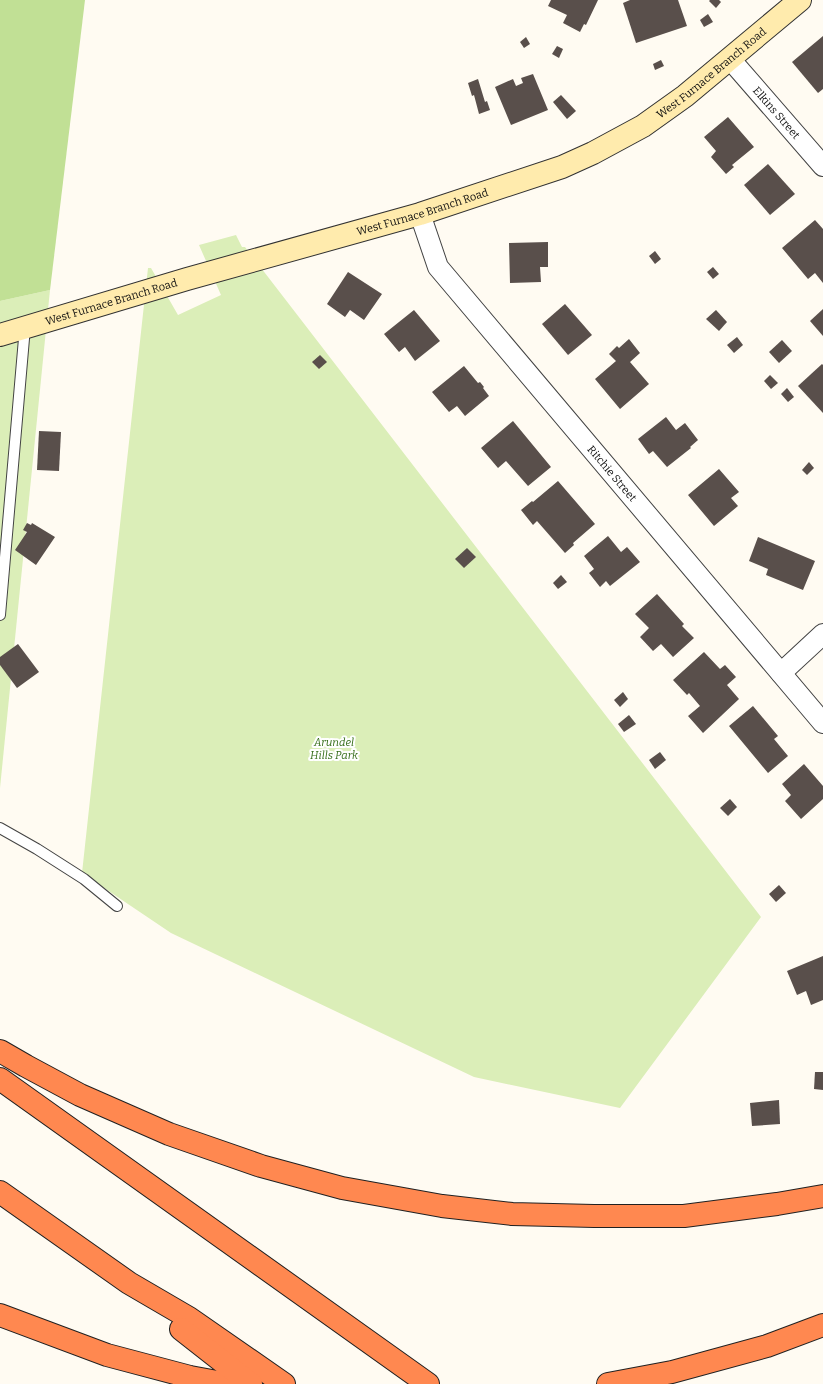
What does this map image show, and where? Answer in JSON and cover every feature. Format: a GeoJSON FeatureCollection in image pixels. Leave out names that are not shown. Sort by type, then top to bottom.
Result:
{"type":"FeatureCollection","features":[{"type":"Feature","properties":{"kind":"highway"},"geometry":{"type":"LineString","coordinates":[[0,1051],[80,1095],[169,1134],[261,1166],[342,1188],[442,1206],[512,1214],[684,1216],[777,1204],[823,1196]]}},
{"type":"Feature","properties":{"kind":"highway"},"geometry":{"type":"LineString","coordinates":[[0,1079],[428,1384]]}},
{"type":"Feature","properties":{"kind":"highway"},"geometry":{"type":"LineString","coordinates":[[0,1192],[129,1284],[180,1328],[251,1384]]}},
{"type":"Feature","properties":{"kind":"highway"},"geometry":{"type":"LineString","coordinates":[[129,1284],[189,1318],[284,1384]]}},
{"type":"Feature","properties":{"kind":"highway"},"geometry":{"type":"LineString","coordinates":[[0,1315],[107,1356],[190,1377],[228,1384]]}},
{"type":"Feature","properties":{"kind":"highway"},"geometry":{"type":"LineString","coordinates":[[608,1384],[672,1372],[766,1346],[823,1325]]}},
{"type":"Feature","properties":{"kind":"main road","name":"West Furnace Branch Road"},"geometry":{"type":"LineString","coordinates":[[0,335],[187,279],[420,214],[562,167],[600,150],[643,126],[685,96],[800,0]]}},
{"type":"Feature","properties":{"kind":"street","name":"Elkins Street"},"geometry":{"type":"LineString","coordinates":[[730,59],[823,166]]}},
{"type":"Feature","properties":{"kind":"street","name":"Ritchie Street"},"geometry":{"type":"LineString","coordinates":[[420,214],[438,267],[823,723]]}},
{"type":"Feature","properties":{"kind":"street"},"geometry":{"type":"LineString","coordinates":[[781,673],[823,634]]}},
{"type":"Feature","properties":{"kind":"lane"},"geometry":{"type":"LineString","coordinates":[[0,615],[25,327]]}},
{"type":"Feature","properties":{"kind":"lane"},"geometry":{"type":"LineString","coordinates":[[0,828],[37,849],[84,879],[117,906]]}},
{"type":"Feature","properties":{"kind":"green space"},"geometry":{"type":"Polygon","coordinates":[[[0,0],[85,0],[50,290],[0,301],[0,0]]]}},
{"type":"Feature","properties":{"kind":"green space","name":"Arundel Hills Park"},"geometry":{"type":"Polygon","coordinates":[[[236,235],[242,247],[245,247],[761,917],[620,1108],[474,1077],[171,933],[82,873],[148,268],[151,268],[178,315],[221,295],[199,245],[236,235]]]}},
{"type":"Feature","properties":{"kind":"green space"},"geometry":{"type":"Polygon","coordinates":[[[50,290],[0,788],[0,301],[50,290]]]}},
{"type":"Feature","properties":{"kind":"building"},"geometry":{"type":"Polygon","coordinates":[[[551,0],[598,0],[586,25],[584,24],[580,32],[563,23],[567,15],[548,6],[551,0]]]}},
{"type":"Feature","properties":{"kind":"building"},"geometry":{"type":"Polygon","coordinates":[[[630,0],[678,0],[687,26],[636,43],[623,3],[630,0]]]}},
{"type":"Feature","properties":{"kind":"building"},"geometry":{"type":"Polygon","coordinates":[[[719,0],[721,2],[716,8],[709,1],[719,0]]]}},
{"type":"Feature","properties":{"kind":"building"},"geometry":{"type":"Polygon","coordinates":[[[708,14],[713,22],[704,27],[700,20],[708,14]]]}},
{"type":"Feature","properties":{"kind":"building"},"geometry":{"type":"Polygon","coordinates":[[[823,36],[823,89],[818,93],[792,62],[823,36]]]}},
{"type":"Feature","properties":{"kind":"building"},"geometry":{"type":"Polygon","coordinates":[[[526,37],[530,44],[524,48],[520,42],[526,37]]]}},
{"type":"Feature","properties":{"kind":"building"},"geometry":{"type":"Polygon","coordinates":[[[557,46],[563,49],[559,58],[552,54],[557,46]]]}},
{"type":"Feature","properties":{"kind":"building"},"geometry":{"type":"Polygon","coordinates":[[[661,60],[664,66],[655,70],[653,64],[661,60]]]}},
{"type":"Feature","properties":{"kind":"building"},"geometry":{"type":"Polygon","coordinates":[[[533,74],[548,110],[511,125],[495,87],[513,79],[516,86],[523,83],[521,78],[533,74]]]}},
{"type":"Feature","properties":{"kind":"building"},"geometry":{"type":"Polygon","coordinates":[[[478,79],[485,102],[487,101],[490,110],[479,114],[474,95],[472,96],[468,83],[478,79]]]}},
{"type":"Feature","properties":{"kind":"building"},"geometry":{"type":"Polygon","coordinates":[[[561,95],[576,111],[567,119],[553,102],[561,95]]]}},
{"type":"Feature","properties":{"kind":"building"},"geometry":{"type":"Polygon","coordinates":[[[728,117],[754,147],[732,165],[734,167],[726,174],[711,157],[716,151],[704,137],[728,117]]]}},
{"type":"Feature","properties":{"kind":"building"},"geometry":{"type":"Polygon","coordinates":[[[768,164],[795,194],[770,215],[744,185],[768,164]]]}},
{"type":"Feature","properties":{"kind":"building"},"geometry":{"type":"Polygon","coordinates":[[[815,220],[823,229],[823,283],[815,273],[808,279],[782,248],[815,220]]]}},
{"type":"Feature","properties":{"kind":"building"},"geometry":{"type":"Polygon","coordinates":[[[548,242],[548,267],[540,267],[541,282],[510,283],[509,243],[548,242]]]}},
{"type":"Feature","properties":{"kind":"building"},"geometry":{"type":"Polygon","coordinates":[[[655,251],[661,259],[655,264],[649,256],[655,251]]]}},
{"type":"Feature","properties":{"kind":"building"},"geometry":{"type":"Polygon","coordinates":[[[713,267],[719,274],[713,279],[707,272],[713,267]]]}},
{"type":"Feature","properties":{"kind":"building"},"geometry":{"type":"Polygon","coordinates":[[[348,272],[382,294],[364,320],[350,310],[345,317],[327,304],[348,272]]]}},
{"type":"Feature","properties":{"kind":"building"},"geometry":{"type":"Polygon","coordinates":[[[565,304],[592,335],[568,355],[542,324],[565,304]]]}},
{"type":"Feature","properties":{"kind":"building"},"geometry":{"type":"Polygon","coordinates":[[[823,309],[823,336],[810,321],[823,309]]]}},
{"type":"Feature","properties":{"kind":"building"},"geometry":{"type":"Polygon","coordinates":[[[414,310],[440,341],[415,361],[405,347],[399,352],[384,334],[414,310]]]}},
{"type":"Feature","properties":{"kind":"building"},"geometry":{"type":"Polygon","coordinates":[[[716,310],[727,322],[719,331],[706,319],[716,310]]]}},
{"type":"Feature","properties":{"kind":"building"},"geometry":{"type":"Polygon","coordinates":[[[737,337],[743,345],[734,353],[727,345],[737,337]]]}},
{"type":"Feature","properties":{"kind":"building"},"geometry":{"type":"Polygon","coordinates":[[[629,339],[640,353],[630,362],[649,384],[620,409],[595,379],[616,361],[609,354],[617,346],[619,348],[629,339]]]}},
{"type":"Feature","properties":{"kind":"building"},"geometry":{"type":"Polygon","coordinates":[[[782,340],[792,351],[779,363],[769,352],[782,340]]]}},
{"type":"Feature","properties":{"kind":"building"},"geometry":{"type":"Polygon","coordinates":[[[320,355],[327,362],[319,369],[312,362],[320,355]]]}},
{"type":"Feature","properties":{"kind":"building"},"geometry":{"type":"Polygon","coordinates":[[[822,364],[823,365],[823,413],[798,386],[822,364]]]}},
{"type":"Feature","properties":{"kind":"building"},"geometry":{"type":"Polygon","coordinates":[[[464,366],[478,383],[480,382],[489,396],[465,416],[457,406],[449,412],[432,392],[464,366]]]}},
{"type":"Feature","properties":{"kind":"building"},"geometry":{"type":"Polygon","coordinates":[[[770,375],[778,383],[771,389],[764,381],[770,375]]]}},
{"type":"Feature","properties":{"kind":"building"},"geometry":{"type":"Polygon","coordinates":[[[787,388],[794,397],[788,402],[781,394],[787,388]]]}},
{"type":"Feature","properties":{"kind":"building"},"geometry":{"type":"Polygon","coordinates":[[[666,417],[676,430],[685,423],[698,440],[690,447],[691,448],[667,467],[653,451],[649,454],[638,439],[666,417]]]}},
{"type":"Feature","properties":{"kind":"building"},"geometry":{"type":"Polygon","coordinates":[[[513,421],[551,467],[528,486],[506,461],[498,468],[481,448],[513,421]]]}},
{"type":"Feature","properties":{"kind":"building"},"geometry":{"type":"Polygon","coordinates":[[[39,431],[61,432],[59,471],[37,470],[39,431]]]}},
{"type":"Feature","properties":{"kind":"building"},"geometry":{"type":"Polygon","coordinates":[[[809,462],[814,468],[807,475],[802,470],[809,462]]]}},
{"type":"Feature","properties":{"kind":"building"},"geometry":{"type":"Polygon","coordinates":[[[719,469],[739,492],[731,498],[738,506],[714,526],[688,495],[719,469]]]}},
{"type":"Feature","properties":{"kind":"building"},"geometry":{"type":"Polygon","coordinates":[[[558,481],[595,524],[573,543],[574,545],[565,553],[537,521],[533,525],[521,510],[558,481]]]}},
{"type":"Feature","properties":{"kind":"building"},"geometry":{"type":"Polygon","coordinates":[[[27,523],[31,525],[32,523],[55,537],[36,565],[15,550],[27,532],[23,530],[27,523]]]}},
{"type":"Feature","properties":{"kind":"building"},"geometry":{"type":"Polygon","coordinates":[[[608,536],[621,552],[627,547],[640,562],[610,586],[606,581],[600,587],[589,573],[594,569],[584,556],[608,536]]]}},
{"type":"Feature","properties":{"kind":"building"},"geometry":{"type":"Polygon","coordinates":[[[758,537],[815,561],[803,590],[766,575],[768,569],[749,561],[758,537]]]}},
{"type":"Feature","properties":{"kind":"building"},"geometry":{"type":"Polygon","coordinates":[[[467,548],[476,557],[464,568],[455,559],[467,548]]]}},
{"type":"Feature","properties":{"kind":"building"},"geometry":{"type":"Polygon","coordinates":[[[561,575],[567,582],[558,589],[553,583],[561,575]]]}},
{"type":"Feature","properties":{"kind":"building"},"geometry":{"type":"Polygon","coordinates":[[[657,594],[684,624],[682,626],[694,638],[673,657],[661,644],[653,651],[640,637],[649,628],[635,614],[657,594]]]}},
{"type":"Feature","properties":{"kind":"building"},"geometry":{"type":"Polygon","coordinates":[[[18,644],[39,672],[17,688],[0,665],[0,657],[18,644]]]}},
{"type":"Feature","properties":{"kind":"building"},"geometry":{"type":"Polygon","coordinates":[[[704,652],[720,669],[725,665],[736,677],[727,685],[739,699],[703,733],[688,716],[700,706],[689,693],[687,695],[673,680],[704,652]]]}},
{"type":"Feature","properties":{"kind":"building"},"geometry":{"type":"Polygon","coordinates":[[[623,692],[628,699],[620,707],[614,700],[623,692]]]}},
{"type":"Feature","properties":{"kind":"building"},"geometry":{"type":"Polygon","coordinates":[[[753,706],[778,736],[774,739],[788,756],[768,773],[729,726],[753,706]]]}},
{"type":"Feature","properties":{"kind":"building"},"geometry":{"type":"Polygon","coordinates":[[[629,715],[636,724],[624,732],[618,724],[629,715]]]}},
{"type":"Feature","properties":{"kind":"building"},"geometry":{"type":"Polygon","coordinates":[[[660,752],[666,760],[655,769],[649,760],[660,752]]]}},
{"type":"Feature","properties":{"kind":"building"},"geometry":{"type":"Polygon","coordinates":[[[804,764],[823,786],[823,799],[801,819],[785,801],[791,795],[782,784],[804,764]]]}},
{"type":"Feature","properties":{"kind":"building"},"geometry":{"type":"Polygon","coordinates":[[[730,799],[737,807],[728,816],[720,808],[730,799]]]}},
{"type":"Feature","properties":{"kind":"building"},"geometry":{"type":"Polygon","coordinates":[[[779,885],[786,893],[776,902],[769,894],[779,885]]]}},
{"type":"Feature","properties":{"kind":"building"},"geometry":{"type":"Polygon","coordinates":[[[823,956],[823,1000],[811,1005],[806,991],[797,995],[787,971],[823,956]]]}},
{"type":"Feature","properties":{"kind":"building"},"geometry":{"type":"Polygon","coordinates":[[[815,1072],[823,1072],[823,1090],[814,1089],[815,1072]]]}},
{"type":"Feature","properties":{"kind":"building"},"geometry":{"type":"Polygon","coordinates":[[[779,1100],[780,1124],[752,1126],[750,1103],[779,1100]]]}}]}
